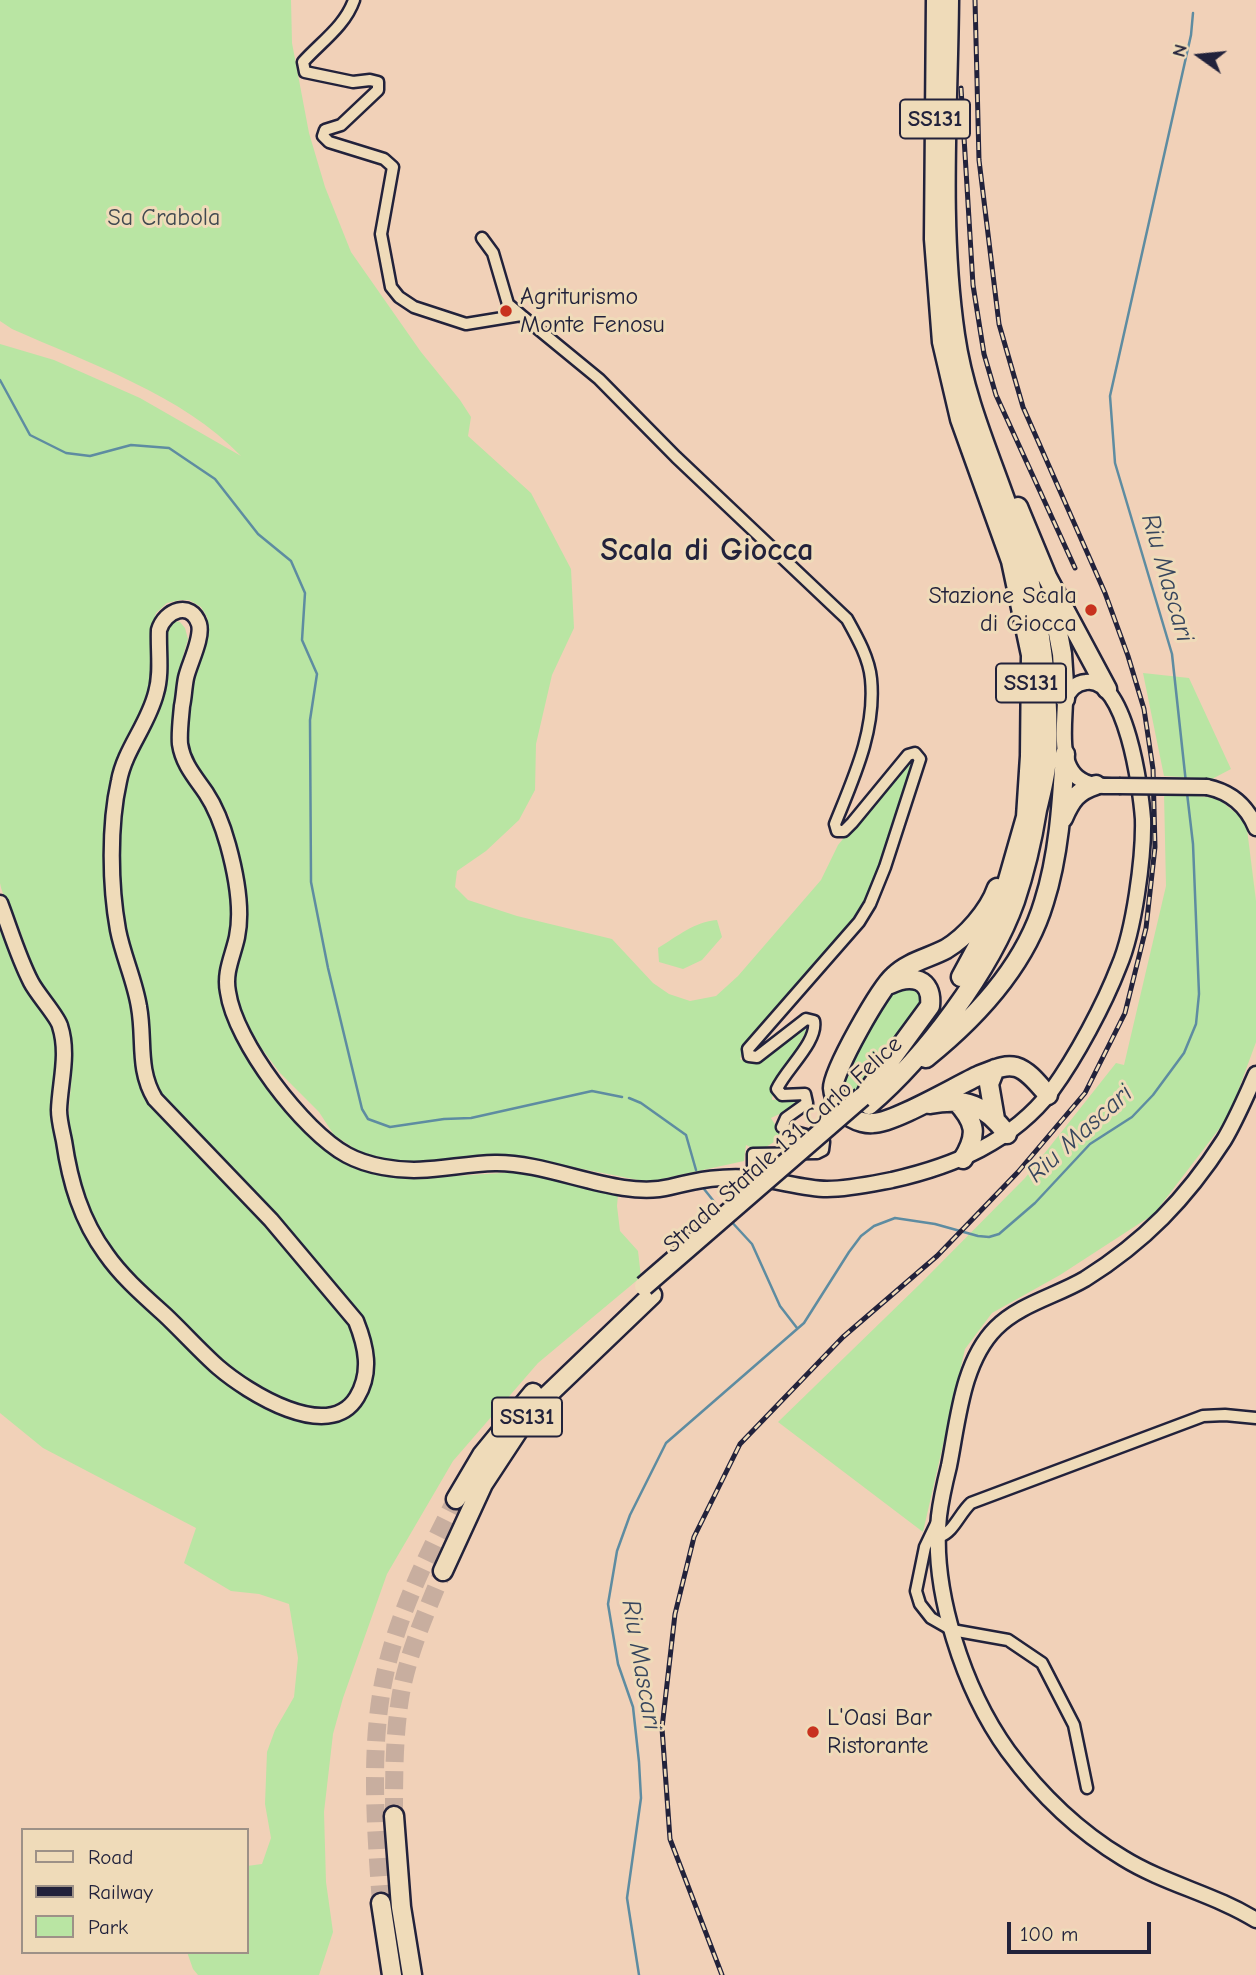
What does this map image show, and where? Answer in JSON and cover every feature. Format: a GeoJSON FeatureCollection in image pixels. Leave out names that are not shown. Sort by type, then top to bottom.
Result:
{"type":"FeatureCollection","features":[{"type":"Feature","properties":{"kind":"highway","name":"Strada Statale 131 Carlo Felice"},"geometry":{"type":"LineString","coordinates":[[868,1098],[948,999],[986,935],[1002,901],[1026,817],[1030,756],[1031,655],[1011,561],[960,419],[942,342],[934,239],[936,0]]}},
{"type":"Feature","properties":{"kind":"highway","name":"Strada Statale 131 Carlo Felice"},"geometry":{"type":"LineString","coordinates":[[456,1499],[482,1455],[523,1403],[922,1053],[958,1005],[997,942],[1014,904],[1028,858],[1047,759],[1043,648],[1023,553],[971,405],[955,336],[948,248],[949,0]]}},
{"type":"Feature","properties":{"kind":"highway"},"geometry":{"type":"LineString","coordinates":[[987,452],[1010,488],[1047,577],[1107,689]]}},
{"type":"Feature","properties":{"kind":"highway"},"geometry":{"type":"LineString","coordinates":[[1047,577],[1062,654],[1065,699]]}},
{"type":"Feature","properties":{"kind":"highway"},"geometry":{"type":"LineString","coordinates":[[868,1098],[950,1039],[1002,984],[1028,940],[1044,902],[1058,831],[1065,754]]}},
{"type":"Feature","properties":{"kind":"highway"},"geometry":{"type":"LineString","coordinates":[[1058,831],[1073,797],[1084,789],[1097,785]]}},
{"type":"Feature","properties":{"kind":"highway"},"geometry":{"type":"LineString","coordinates":[[1026,817],[1009,849],[995,893],[976,921],[947,948],[894,975],[884,987],[839,1066],[833,1087],[837,1102],[844,1112],[855,1120],[874,1124],[895,1117],[995,1069],[1008,1066],[1029,1074],[1048,1095]]}},
{"type":"Feature","properties":{"kind":"highway"},"geometry":{"type":"LineString","coordinates":[[868,1098],[930,1006],[928,988],[914,978],[902,979],[884,987]]}},
{"type":"Feature","properties":{"kind":"highway"},"geometry":{"type":"LineString","coordinates":[[995,1069],[989,1084],[995,1119]]}},
{"type":"Feature","properties":{"kind":"highway"},"geometry":{"type":"LineString","coordinates":[[916,1106],[957,1101],[974,1105],[995,1119],[1007,1134]]}},
{"type":"Feature","properties":{"kind":"highway"},"geometry":{"type":"LineString","coordinates":[[957,1101],[970,1115],[974,1129],[972,1144],[963,1159]]}},
{"type":"Feature","properties":{"kind":"highway","name":"Strada Statale 131 Carlo Felice"},"geometry":{"type":"LineString","coordinates":[[443,1571],[483,1484],[531,1410],[648,1291]]}},
{"type":"Feature","properties":{"kind":"highway"},"geometry":{"type":"LineString","coordinates":[[394,1816],[401,1907],[412,1975]]}},
{"type":"Feature","properties":{"kind":"highway"},"geometry":{"type":"LineString","coordinates":[[381,1903],[392,1975]]}},
{"type":"Feature","properties":{"kind":"main road"},"geometry":{"type":"LineString","coordinates":[[0,903],[31,983],[60,1023],[64,1050],[59,1112],[70,1181],[87,1224],[106,1255],[124,1276],[220,1368],[256,1394],[308,1415],[334,1416],[353,1403],[364,1385],[367,1362],[364,1341],[356,1321],[271,1220],[155,1099],[146,1083],[142,1062],[143,1034],[139,1004],[118,932],[114,897],[114,826],[118,782],[128,751],[156,693],[160,627],[163,619],[171,612],[180,610],[190,613],[197,620],[200,629],[186,677],[180,744],[188,769],[208,796],[228,845],[240,910],[237,938],[228,968],[227,989],[233,1015],[252,1050],[281,1092],[320,1134],[346,1155],[377,1167],[417,1172],[495,1163],[532,1166],[625,1188],[656,1191],[720,1177],[752,1178],[823,1190],[858,1187],[918,1174],[963,1159],[1007,1134],[1048,1095],[1069,1063],[1121,963],[1138,891],[1143,822],[1136,760],[1119,712],[1107,689],[1087,681],[1073,687],[1065,699],[1065,754],[1075,776],[1083,782],[1097,785],[1119,786],[1207,787],[1224,791],[1238,801],[1252,817],[1256,828]]}},
{"type":"Feature","properties":{"kind":"main road"},"geometry":{"type":"LineString","coordinates":[[1256,1074],[1224,1140],[1176,1205],[1155,1228],[1081,1281],[1013,1314],[983,1345],[971,1370],[964,1397],[939,1517],[943,1592],[956,1644],[979,1701],[1007,1750],[1046,1796],[1083,1832],[1124,1859],[1165,1880],[1256,1920]]}},
{"type":"Feature","properties":{"kind":"street"},"geometry":{"type":"LineString","coordinates":[[354,0],[337,29],[303,62],[304,72],[353,82],[378,82],[378,90],[341,125],[325,130],[323,136],[329,142],[384,159],[393,167],[381,234],[391,286],[399,297],[414,307],[466,324],[521,314]]}},
{"type":"Feature","properties":{"kind":"street"},"geometry":{"type":"LineString","coordinates":[[482,238],[493,253],[508,304],[599,379],[676,457],[847,619],[860,643],[871,677],[871,713],[866,742],[835,824],[837,831],[844,831],[852,823],[908,755],[915,753],[920,759],[885,867],[870,904],[859,922],[748,1049],[749,1056],[757,1058],[806,1019],[814,1021],[815,1027],[801,1055],[777,1089],[782,1096],[800,1093],[807,1097],[807,1103],[786,1118],[782,1127],[818,1138],[824,1142],[824,1147],[817,1153],[753,1154],[752,1178]]}},
{"type":"Feature","properties":{"kind":"street"},"geometry":{"type":"LineString","coordinates":[[939,1537],[948,1534],[971,1503],[1203,1416],[1256,1418]]}},
{"type":"Feature","properties":{"kind":"street"},"geometry":{"type":"LineString","coordinates":[[939,1517],[925,1547],[916,1591],[920,1604],[931,1618],[952,1630],[1007,1640],[1042,1664],[1074,1725],[1087,1788]]}},
{"type":"Feature","properties":{"kind":"green space","name":"Sa Crabola"},"geometry":{"type":"Polygon","coordinates":[[[0,0],[291,0],[292,43],[309,133],[325,187],[351,252],[421,352],[471,417],[468,436],[531,493],[571,569],[574,628],[552,675],[536,744],[535,790],[519,820],[486,851],[457,871],[455,887],[468,900],[517,916],[612,939],[653,983],[669,994],[690,1001],[716,996],[738,976],[821,880],[838,845],[904,765],[913,760],[915,765],[896,828],[871,893],[851,927],[827,950],[744,1044],[740,1059],[749,1064],[806,1021],[811,1022],[773,1091],[772,1100],[801,1096],[802,1100],[796,1106],[771,1118],[779,1131],[786,1135],[759,1151],[746,1145],[744,1161],[648,1182],[532,1159],[486,1154],[414,1164],[361,1153],[334,1135],[319,1112],[280,1073],[245,1020],[236,999],[232,977],[247,908],[229,815],[198,768],[187,748],[185,736],[192,682],[208,630],[207,617],[201,607],[189,600],[167,603],[156,613],[151,629],[152,682],[146,702],[121,755],[108,832],[134,1010],[142,1088],[145,1099],[252,1208],[351,1325],[358,1343],[359,1376],[353,1390],[343,1400],[329,1406],[312,1407],[292,1402],[238,1371],[209,1348],[153,1295],[107,1240],[84,1198],[72,1151],[69,1113],[72,1057],[67,1023],[38,979],[1,888],[0,344],[54,360],[140,398],[241,456],[218,434],[163,398],[103,368],[12,329],[0,321],[0,0]]]}},
{"type":"Feature","properties":{"kind":"green space"},"geometry":{"type":"Polygon","coordinates":[[[173,621],[180,622],[188,639],[178,674],[173,750],[185,778],[211,817],[223,846],[230,888],[233,919],[220,984],[228,1013],[249,1055],[280,1103],[328,1150],[358,1166],[388,1175],[439,1177],[518,1172],[567,1181],[618,1195],[620,1231],[638,1251],[641,1277],[538,1363],[453,1461],[387,1574],[333,1734],[324,1812],[326,1882],[333,1932],[319,1975],[198,1975],[188,1954],[248,1954],[248,1866],[262,1864],[271,1838],[265,1804],[267,1752],[275,1730],[294,1697],[298,1658],[289,1604],[259,1594],[231,1591],[184,1563],[196,1528],[43,1448],[0,1413],[0,916],[32,994],[58,1036],[61,1159],[66,1190],[82,1221],[111,1263],[150,1308],[194,1352],[241,1390],[286,1415],[327,1421],[360,1404],[370,1387],[372,1357],[365,1328],[156,1091],[149,1067],[149,1012],[130,947],[120,891],[119,812],[128,766],[165,682],[166,629],[173,621]]]}},
{"type":"Feature","properties":{"kind":"green space"},"geometry":{"type":"Polygon","coordinates":[[[1143,673],[1189,678],[1231,769],[1212,779],[1164,776],[1143,673]]]}},
{"type":"Feature","properties":{"kind":"green space"},"geometry":{"type":"Polygon","coordinates":[[[1164,793],[1217,798],[1246,821],[1256,901],[1256,1042],[1229,1116],[1154,1214],[1060,1275],[992,1313],[965,1349],[923,1532],[778,1422],[1025,1178],[1116,1063],[1124,1065],[1166,886],[1164,793]]]}},
{"type":"Feature","properties":{"kind":"green space"},"geometry":{"type":"Polygon","coordinates":[[[717,920],[722,937],[702,960],[683,969],[659,962],[658,948],[693,927],[717,920]]]}},
{"type":"Feature","properties":{"kind":"green space"},"geometry":{"type":"Polygon","coordinates":[[[899,985],[920,988],[927,1002],[876,1074],[845,1098],[842,1085],[844,1076],[892,988],[899,985]]]}},
{"type":"Feature","properties":{"kind":"waterway","name":"Riu Mascari"},"geometry":{"type":"LineString","coordinates":[[1186,783],[1172,654],[1115,463],[1110,396],[1191,35],[1193,13]]}},
{"type":"Feature","properties":{"kind":"waterway"},"geometry":{"type":"LineString","coordinates":[[0,380],[30,435],[66,453],[90,456],[131,445],[169,448],[215,479],[258,534],[291,561],[305,593],[302,640],[317,674],[310,720],[311,882],[328,968],[362,1109],[368,1119],[390,1127],[471,1118],[592,1091],[622,1097]]}},
{"type":"Feature","properties":{"kind":"waterway","name":"Riu Mascari"},"geometry":{"type":"LineString","coordinates":[[639,1975],[627,1898],[641,1798],[639,1762],[633,1707],[618,1664],[608,1604],[617,1551],[630,1515],[666,1443],[804,1323],[861,1236],[874,1226],[895,1218],[935,1224],[978,1236],[999,1234],[1035,1203],[1090,1144],[1132,1117],[1153,1095],[1184,1053],[1196,1024],[1199,994],[1193,844],[1187,793]]}},
{"type":"Feature","properties":{"kind":"waterway"},"geometry":{"type":"LineString","coordinates":[[629,1098],[641,1103],[686,1135],[696,1170]]}},
{"type":"Feature","properties":{"kind":"waterway"},"geometry":{"type":"LineString","coordinates":[[700,1184],[720,1209]]}},
{"type":"Feature","properties":{"kind":"waterway"},"geometry":{"type":"LineString","coordinates":[[729,1219],[752,1244],[780,1306],[797,1328]]}},
{"type":"Feature","properties":{"kind":"tunnel"},"geometry":{"type":"LineString","coordinates":[[381,1903],[375,1768],[382,1689],[394,1639],[403,1615],[422,1568],[456,1499]]}},
{"type":"Feature","properties":{"kind":"tunnel"},"geometry":{"type":"LineString","coordinates":[[394,1816],[396,1739],[404,1677],[443,1571]]}},
{"type":"Feature","properties":{"kind":"railway"},"geometry":{"type":"LineString","coordinates":[[722,1975],[670,1839],[662,1728],[675,1614],[694,1537],[740,1444],[843,1337],[937,1256],[1018,1172],[1085,1093],[1125,1013],[1146,928],[1155,847],[1153,769],[1144,709],[1105,593],[1023,407],[999,324],[979,160],[975,0]]}},
{"type":"Feature","properties":{"kind":"railway"},"geometry":{"type":"LineString","coordinates":[[961,88],[973,285],[984,354],[996,395],[1075,568]]}},
{"type":"Feature","properties":{"kind":"place","name":"Agriturismo Monte Fenosu"},"geometry":{"type":"Point","coordinates":[506,311]}},
{"type":"Feature","properties":{"kind":"place","name":"Stazione Scala di Giocca"},"geometry":{"type":"Point","coordinates":[1091,610]}},
{"type":"Feature","properties":{"kind":"place","name":"L'Oasi Bar Ristorante"},"geometry":{"type":"Point","coordinates":[813,1732]}},
{"type":"Feature","properties":{"kind":"district","name":"Scala di Giocca"},"geometry":{"type":"Point","coordinates":[707,551]}}]}
